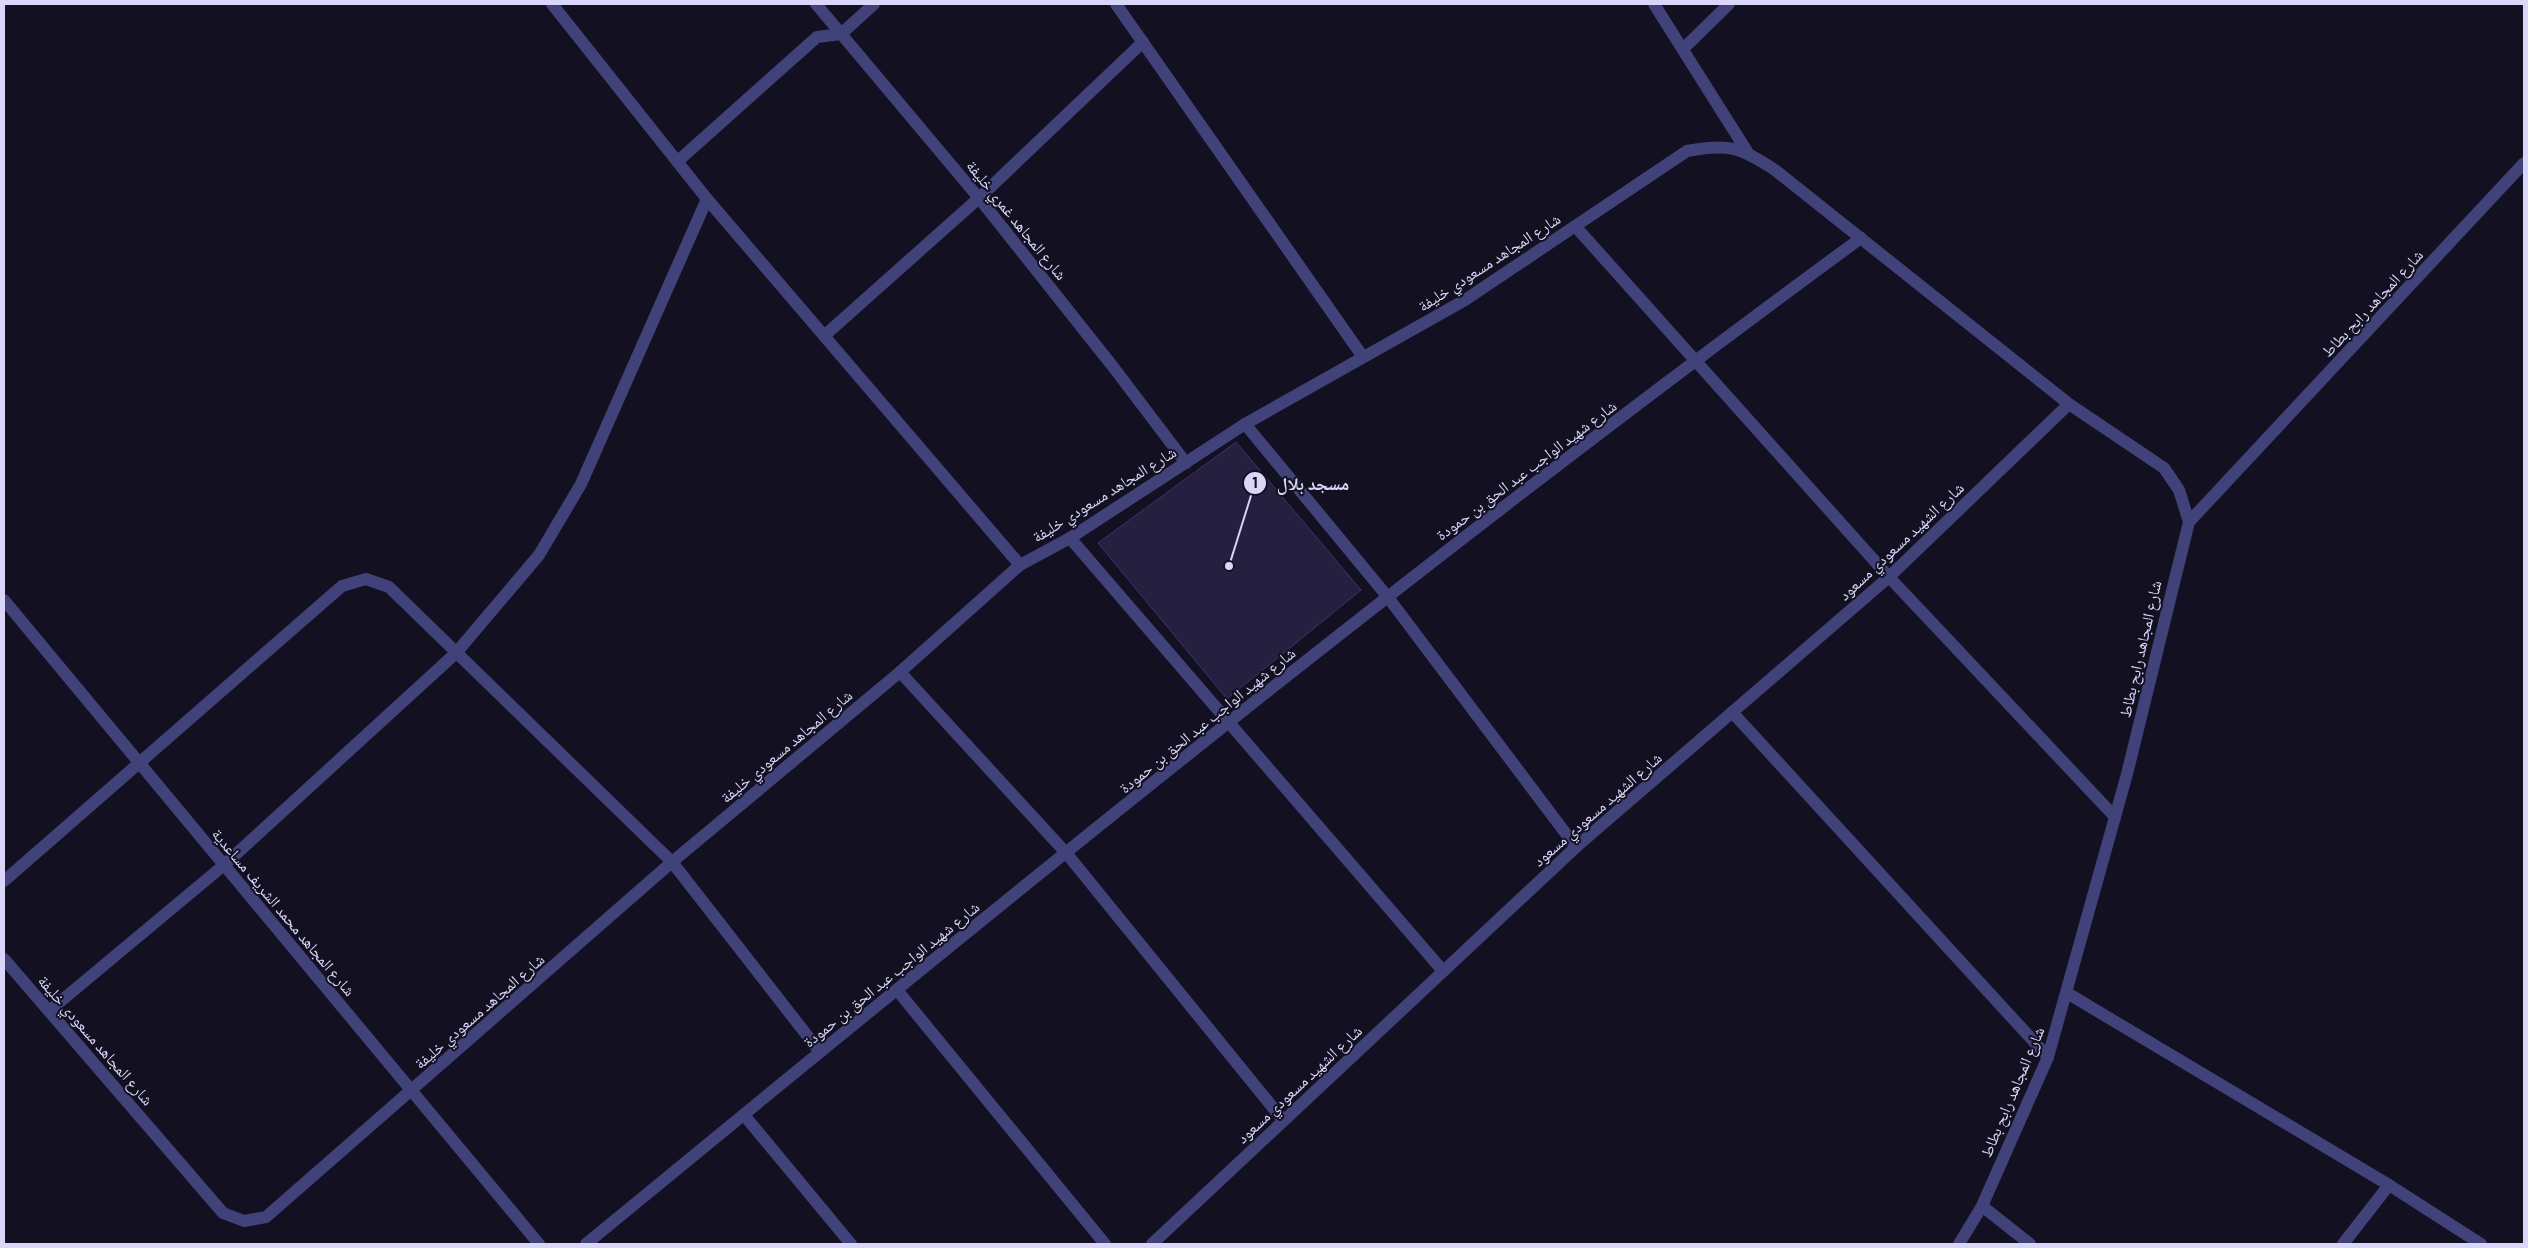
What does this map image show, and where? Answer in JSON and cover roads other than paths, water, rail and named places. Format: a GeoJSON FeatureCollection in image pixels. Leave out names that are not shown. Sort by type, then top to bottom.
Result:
{"type":"FeatureCollection","features":[{"type":"Feature","properties":{"kind":"street"},"geometry":{"type":"LineString","coordinates":[[552,4],[707,199],[1020,565]]}},
{"type":"Feature","properties":{"kind":"street","name":"شارع المجاهد غمري خليفة"},"geometry":{"type":"LineString","coordinates":[[816,4],[979,198],[1114,368],[1186,463]]}},
{"type":"Feature","properties":{"kind":"street"},"geometry":{"type":"LineString","coordinates":[[678,161],[817,37],[840,34],[874,4]]}},
{"type":"Feature","properties":{"kind":"street"},"geometry":{"type":"LineString","coordinates":[[1116,4],[1363,357]]}},
{"type":"Feature","properties":{"kind":"street"},"geometry":{"type":"LineString","coordinates":[[1654,4],[1748,152],[1775,170],[2069,404],[2164,468],[2179,490],[2189,522]]}},
{"type":"Feature","properties":{"kind":"street"},"geometry":{"type":"LineString","coordinates":[[1683,49],[1729,4]]}},
{"type":"Feature","properties":{"kind":"street"},"geometry":{"type":"LineString","coordinates":[[824,336],[979,198],[1143,42]]}},
{"type":"Feature","properties":{"kind":"street","name":"شارع المجاهد مسعودي خليفة"},"geometry":{"type":"LineString","coordinates":[[4,958],[223,1213],[244,1221],[266,1217],[672,862],[900,672],[1020,565],[1070,538],[1245,424],[1466,300],[1688,151],[1716,146],[1748,152]]}},
{"type":"Feature","properties":{"kind":"street","name":"شارع المجاهد رابح بطاط"},"geometry":{"type":"LineString","coordinates":[[1959,1244],[1982,1206],[2048,1057],[2068,993],[2115,817],[2189,522],[2524,163]]}},
{"type":"Feature","properties":{"kind":"street"},"geometry":{"type":"LineString","coordinates":[[49,1011],[224,865],[456,653],[539,555],[581,484],[707,199]]}},
{"type":"Feature","properties":{"kind":"street"},"geometry":{"type":"LineString","coordinates":[[1575,226],[1889,577],[2115,817]]}},
{"type":"Feature","properties":{"kind":"street","name":"شارع شهيد الواجب عبد الحق بن حمودة"},"geometry":{"type":"LineString","coordinates":[[586,1244],[820,1052],[1387,596],[1695,360],[1861,238]]}},
{"type":"Feature","properties":{"kind":"street","name":"شارع الشهيد مسعودي مسعود"},"geometry":{"type":"LineString","coordinates":[[1152,1244],[1576,847],[1889,577],[2069,404]]}},
{"type":"Feature","properties":{"kind":"street"},"geometry":{"type":"LineString","coordinates":[[1245,424],[1387,596],[1576,847]]}},
{"type":"Feature","properties":{"kind":"street"},"geometry":{"type":"LineString","coordinates":[[1070,538],[1443,971]]}},
{"type":"Feature","properties":{"kind":"street"},"geometry":{"type":"LineString","coordinates":[[4,881],[342,586],[366,579],[389,587],[672,862],[820,1052]]}},
{"type":"Feature","properties":{"kind":"street","name":"شارع المجاهد محمد الشريف مساعدية"},"geometry":{"type":"LineString","coordinates":[[4,601],[140,762],[411,1092],[540,1244]]}},
{"type":"Feature","properties":{"kind":"street"},"geometry":{"type":"LineString","coordinates":[[900,672],[1067,854],[1283,1120]]}},
{"type":"Feature","properties":{"kind":"street"},"geometry":{"type":"LineString","coordinates":[[1732,712],[2048,1057]]}},
{"type":"Feature","properties":{"kind":"street"},"geometry":{"type":"LineString","coordinates":[[897,990],[1105,1244]]}},
{"type":"Feature","properties":{"kind":"street"},"geometry":{"type":"LineString","coordinates":[[2068,993],[2389,1185],[2481,1244]]}},
{"type":"Feature","properties":{"kind":"street"},"geometry":{"type":"LineString","coordinates":[[744,1115],[851,1244]]}},
{"type":"Feature","properties":{"kind":"street"},"geometry":{"type":"LineString","coordinates":[[2343,1244],[2389,1185]]}},
{"type":"Feature","properties":{"kind":"street"},"geometry":{"type":"LineString","coordinates":[[1982,1206],[2030,1244]]}},
{"type":"Feature","properties":{"kind":"place","name":"مسجد بلال"},"geometry":{"type":"Point","coordinates":[1229,566]}}]}
